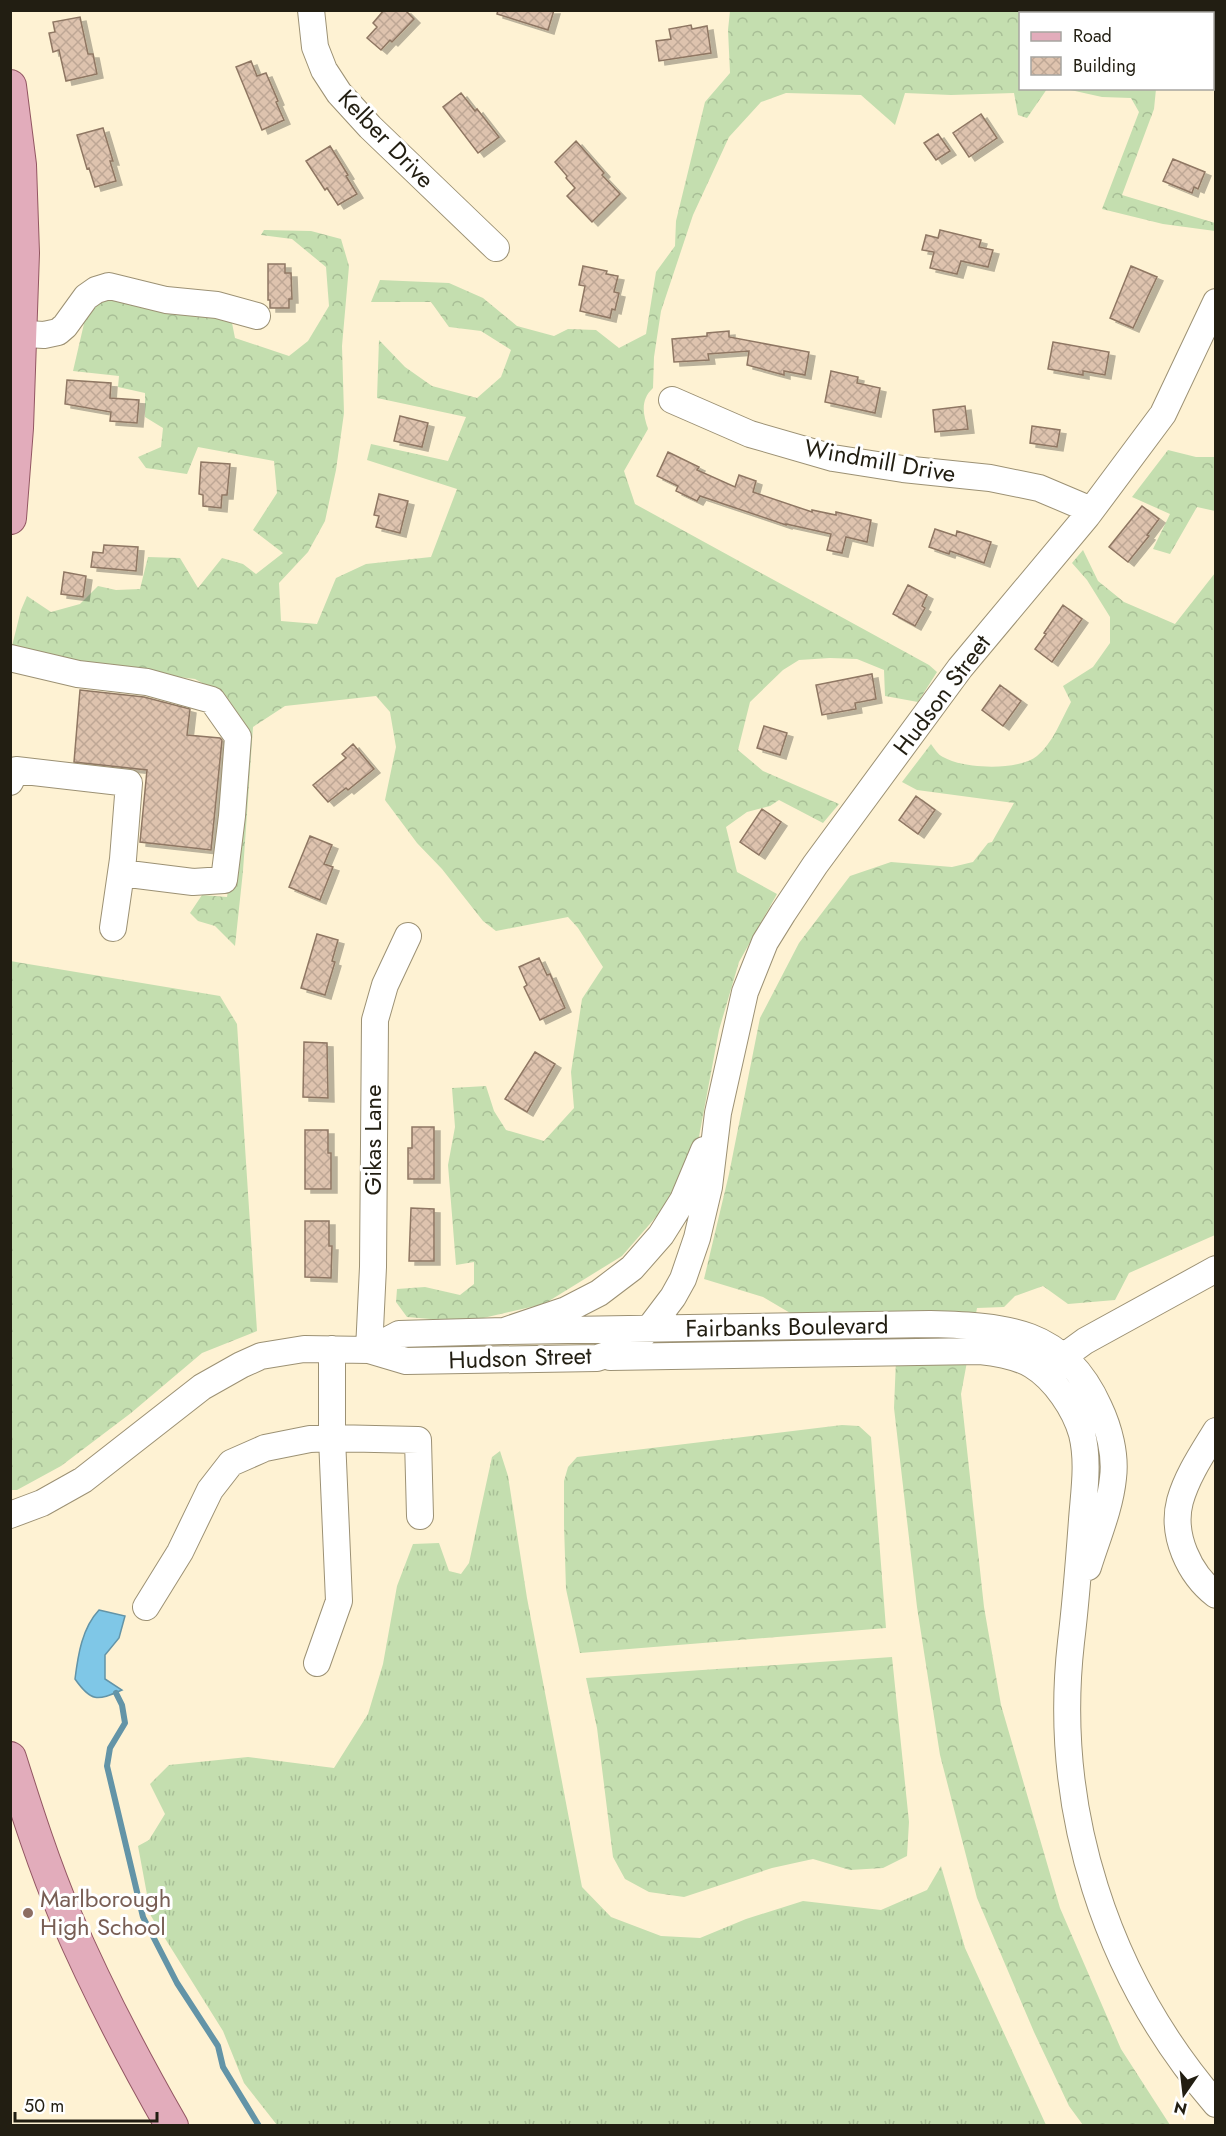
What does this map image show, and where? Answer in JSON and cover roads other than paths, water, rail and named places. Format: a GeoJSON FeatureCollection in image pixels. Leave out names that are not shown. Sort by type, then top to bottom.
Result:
{"type":"FeatureCollection","features":[{"type":"Feature","properties":{"kind":"main road"},"geometry":{"type":"LineString","coordinates":[[10,86],[22,205],[16,333],[17,428],[10,518]]}},
{"type":"Feature","properties":{"kind":"main road"},"geometry":{"type":"LineString","coordinates":[[14,1777],[81,1950],[128,2047],[172,2126]]}},
{"type":"Feature","properties":{"kind":"street","name":"Kelber Drive"},"geometry":{"type":"LineString","coordinates":[[311,10],[315,47],[324,70],[339,93],[370,127],[496,248]]}},
{"type":"Feature","properties":{"kind":"street"},"geometry":{"type":"LineString","coordinates":[[16,333],[44,335],[58,332],[66,326],[86,297],[96,290],[109,286],[166,300],[217,305],[257,316]]}},
{"type":"Feature","properties":{"kind":"street","name":"Hudson Street"},"geometry":{"type":"LineString","coordinates":[[10,1515],[42,1503],[83,1480],[186,1399],[241,1365],[261,1356],[304,1349],[332,1349],[369,1350],[406,1361],[597,1358],[633,1343],[648,1330],[674,1297],[690,1260],[709,1187],[718,1113],[745,992],[765,942],[815,865],[960,668],[1091,510],[1163,414],[1215,302]]}},
{"type":"Feature","properties":{"kind":"street","name":"Windmill Drive"},"geometry":{"type":"LineString","coordinates":[[672,400],[750,434],[833,458],[903,469],[990,478],[1039,488],[1091,510]]}},
{"type":"Feature","properties":{"kind":"street"},"geometry":{"type":"LineString","coordinates":[[10,658],[78,674],[147,682],[212,700],[238,737],[224,880],[193,882],[121,873]]}},
{"type":"Feature","properties":{"kind":"street"},"geometry":{"type":"LineString","coordinates":[[10,782],[16,770],[129,783],[121,873],[113,928]]}},
{"type":"Feature","properties":{"kind":"street","name":"Gikas Lane"},"geometry":{"type":"LineString","coordinates":[[369,1350],[373,1267],[375,1020],[385,985],[408,936]]}},
{"type":"Feature","properties":{"kind":"street","name":"Hudson Street"},"geometry":{"type":"LineString","coordinates":[[369,1350],[399,1334],[504,1331],[546,1318],[582,1303],[615,1282],[632,1268],[661,1235],[683,1200],[718,1113]]}},
{"type":"Feature","properties":{"kind":"street"},"geometry":{"type":"LineString","coordinates":[[1215,1269],[1103,1330],[1064,1355],[1043,1374],[1070,1408],[1082,1433],[1085,1448],[1075,1610],[1068,1675],[1067,1735],[1074,1798],[1089,1869],[1117,1949],[1137,1990],[1173,2051],[1215,2104]]}},
{"type":"Feature","properties":{"kind":"street","name":"Fairbanks Boulevard"},"geometry":{"type":"LineString","coordinates":[[504,1331],[971,1325],[1024,1334],[1051,1346],[1064,1355]]}},
{"type":"Feature","properties":{"kind":"street"},"geometry":{"type":"LineString","coordinates":[[317,1663],[339,1601],[332,1349]]}},
{"type":"Feature","properties":{"kind":"street","name":"Fairbanks Boulevard"},"geometry":{"type":"LineString","coordinates":[[597,1358],[980,1351],[1021,1360],[1043,1374]]}},
{"type":"Feature","properties":{"kind":"street"},"geometry":{"type":"LineString","coordinates":[[1064,1355],[1086,1381],[1103,1415],[1109,1435],[1113,1475],[1108,1501],[1075,1610]]}},
{"type":"Feature","properties":{"kind":"street"},"geometry":{"type":"LineString","coordinates":[[1215,1431],[1189,1477],[1179,1503],[1179,1529],[1183,1555],[1207,1588],[1215,1595]]}},
{"type":"Feature","properties":{"kind":"street"},"geometry":{"type":"LineString","coordinates":[[146,1607],[180,1552],[210,1490],[231,1463],[265,1448],[286,1443],[333,1438],[418,1440],[420,1516]]}},
{"type":"Feature","properties":{"kind":"water"},"geometry":{"type":"Polygon","coordinates":[[[99,1610],[125,1616],[119,1638],[105,1655],[105,1679],[122,1690],[95,1697],[86,1692],[75,1679],[79,1651],[85,1633],[99,1610]]]}},
{"type":"Feature","properties":{"kind":"waterway"},"geometry":{"type":"LineString","coordinates":[[116,1693],[122,1705],[125,1723],[110,1748],[107,1766],[143,1917],[177,1983],[218,2046],[223,2067],[259,2126]]}},
{"type":"Feature","properties":{"kind":"place","name":"Marlborough High School"},"geometry":{"type":"Point","coordinates":[28,1913]}}]}
